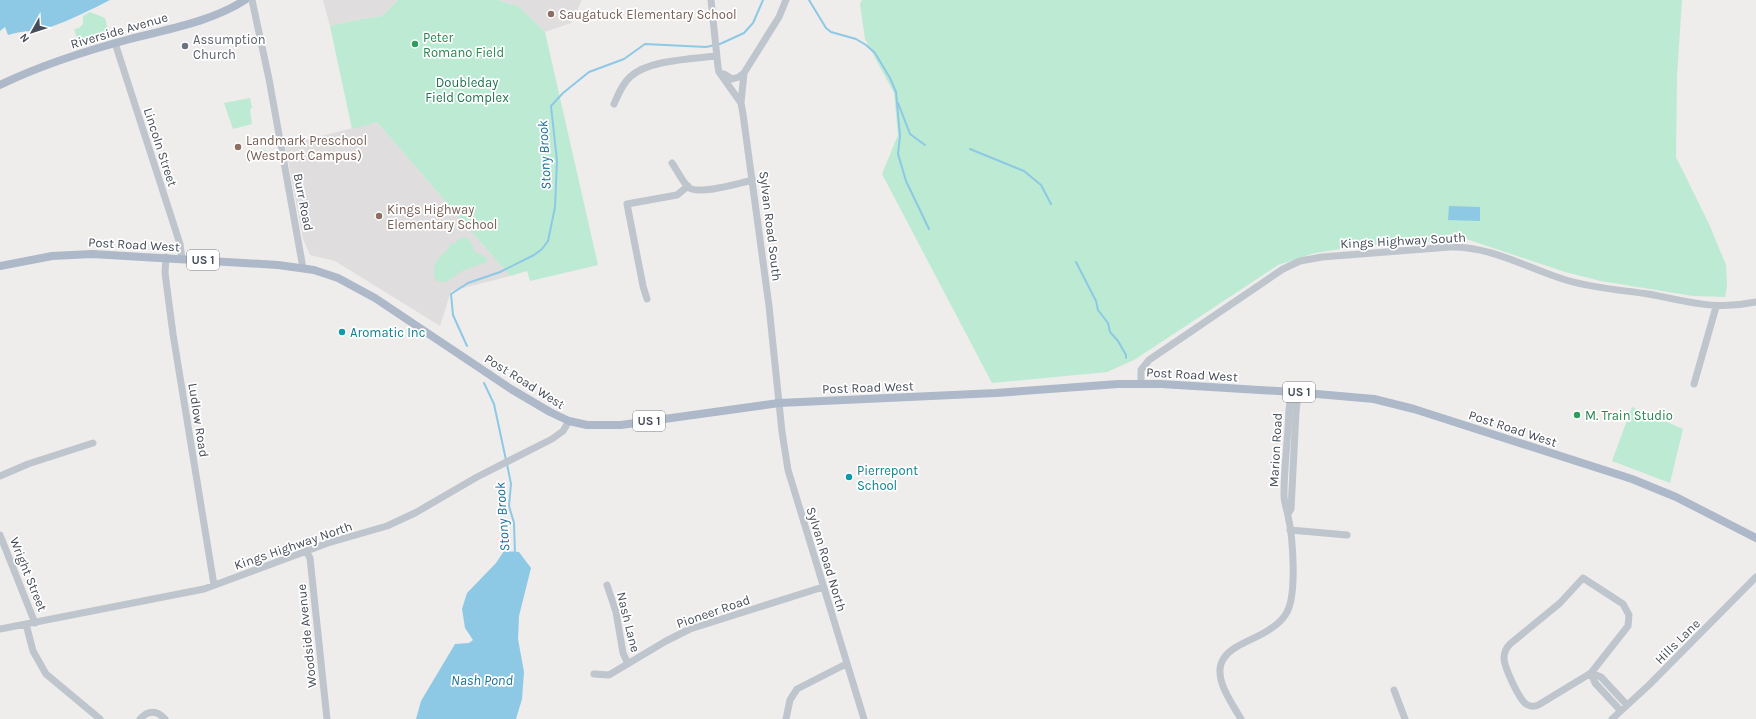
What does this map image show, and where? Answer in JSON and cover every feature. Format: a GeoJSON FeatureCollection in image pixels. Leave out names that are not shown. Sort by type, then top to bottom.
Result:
{"type":"FeatureCollection","features":[{"type":"Feature","properties":{"kind":"main road","name":"Riverside Avenue"},"geometry":{"type":"LineString","coordinates":[[0,85],[34,69],[115,43],[206,19],[230,9],[245,0]]}},
{"type":"Feature","properties":{"kind":"main road","name":"Post Road West"},"geometry":{"type":"LineString","coordinates":[[0,266],[52,256],[78,254],[166,258],[303,268],[338,278],[367,293],[523,396],[569,421],[587,425],[621,425],[779,403],[967,395],[1084,386],[1141,384],[1345,395],[1390,402],[1642,483],[1682,500],[1756,538]]}},
{"type":"Feature","properties":{"kind":"street","name":"Burr Road"},"geometry":{"type":"LineString","coordinates":[[252,0],[273,102],[303,268]]}},
{"type":"Feature","properties":{"kind":"street","name":"Sylvan Road South"},"geometry":{"type":"LineString","coordinates":[[711,0],[714,42],[719,72],[741,103],[753,180],[769,306],[779,403]]}},
{"type":"Feature","properties":{"kind":"street"},"geometry":{"type":"LineString","coordinates":[[741,103],[744,73],[779,17],[786,0]]}},
{"type":"Feature","properties":{"kind":"street","name":"Lincoln Street"},"geometry":{"type":"LineString","coordinates":[[115,43],[180,244],[182,259]]}},
{"type":"Feature","properties":{"kind":"street","name":"Sylvan Road South"},"geometry":{"type":"LineString","coordinates":[[716,55],[723,72],[729,78],[736,79],[744,73]]}},
{"type":"Feature","properties":{"kind":"street"},"geometry":{"type":"LineString","coordinates":[[614,104],[626,81],[642,69],[661,63],[716,55]]}},
{"type":"Feature","properties":{"kind":"street"},"geometry":{"type":"LineString","coordinates":[[672,163],[688,186],[693,190],[704,190],[753,180]]}},
{"type":"Feature","properties":{"kind":"street"},"geometry":{"type":"LineString","coordinates":[[647,300],[627,204],[677,195],[688,186]]}},
{"type":"Feature","properties":{"kind":"street","name":"Kings Highway South"},"geometry":{"type":"LineString","coordinates":[[1141,384],[1141,370],[1149,360],[1283,269],[1300,261],[1322,257],[1450,247],[1474,248],[1494,253],[1550,274],[1584,284],[1651,295],[1697,305],[1716,306],[1756,302]]}},
{"type":"Feature","properties":{"kind":"street","name":"Ludlow Road"},"geometry":{"type":"LineString","coordinates":[[166,258],[165,273],[173,334],[214,585]]}},
{"type":"Feature","properties":{"kind":"street"},"geometry":{"type":"LineString","coordinates":[[1694,384],[1716,306]]}},
{"type":"Feature","properties":{"kind":"street","name":"Marion Road"},"geometry":{"type":"LineString","coordinates":[[1238,718],[1221,680],[1220,665],[1224,657],[1232,651],[1273,628],[1288,612],[1292,599],[1293,581],[1288,514],[1291,508],[1297,403],[1294,392]]}},
{"type":"Feature","properties":{"kind":"street","name":"Sylvan Road North"},"geometry":{"type":"LineString","coordinates":[[779,403],[788,470],[822,588],[864,719]]}},
{"type":"Feature","properties":{"kind":"street","name":"Kings Highway North"},"geometry":{"type":"LineString","coordinates":[[0,630],[149,600],[214,585],[306,551],[402,520],[458,487],[557,436],[563,431],[569,421]]}},
{"type":"Feature","properties":{"kind":"street"},"geometry":{"type":"LineString","coordinates":[[0,476],[28,464],[92,443]]}},
{"type":"Feature","properties":{"kind":"street"},"geometry":{"type":"LineString","coordinates":[[1290,530],[1347,535]]}},
{"type":"Feature","properties":{"kind":"street","name":"Wright Street"},"geometry":{"type":"LineString","coordinates":[[0,535],[35,623]]}},
{"type":"Feature","properties":{"kind":"street","name":"Woodside Avenue"},"geometry":{"type":"LineString","coordinates":[[306,551],[310,558],[328,719]]}},
{"type":"Feature","properties":{"kind":"street","name":"Hills Lane"},"geometry":{"type":"LineString","coordinates":[[1612,719],[1650,685],[1756,577]]}},
{"type":"Feature","properties":{"kind":"street"},"geometry":{"type":"LineString","coordinates":[[1583,578],[1623,604],[1629,615],[1626,629],[1591,673],[1540,704],[1531,706],[1527,705],[1521,698],[1504,660],[1505,652],[1510,644],[1560,602],[1583,578]]}},
{"type":"Feature","properties":{"kind":"street","name":"Nash Lane"},"geometry":{"type":"LineString","coordinates":[[607,585],[616,612],[623,654],[628,664]]}},
{"type":"Feature","properties":{"kind":"street","name":"Pioneer Road"},"geometry":{"type":"LineString","coordinates":[[594,674],[609,675],[666,641],[690,629],[822,588]]}},
{"type":"Feature","properties":{"kind":"street"},"geometry":{"type":"LineString","coordinates":[[26,624],[33,651],[46,674],[100,719]]}},
{"type":"Feature","properties":{"kind":"street"},"geometry":{"type":"LineString","coordinates":[[786,719],[790,700],[797,689],[846,664]]}},
{"type":"Feature","properties":{"kind":"street"},"geometry":{"type":"LineString","coordinates":[[1591,673],[1601,677],[1627,705]]}},
{"type":"Feature","properties":{"kind":"street"},"geometry":{"type":"LineString","coordinates":[[1591,673],[1595,683],[1620,711]]}},
{"type":"Feature","properties":{"kind":"street"},"geometry":{"type":"LineString","coordinates":[[1394,690],[1405,719]]}},
{"type":"Feature","properties":{"kind":"street"},"geometry":{"type":"LineString","coordinates":[[140,719],[143,715],[151,712],[159,713],[165,719]]}},
{"type":"Feature","properties":{"kind":"shaded area"},"geometry":{"type":"Polygon","coordinates":[[[323,0],[398,0],[382,16],[330,26],[323,0]]]}},
{"type":"Feature","properties":{"kind":"shaded area","name":"Saugatuck Elementary School"},"geometry":{"type":"Polygon","coordinates":[[[497,0],[582,0],[571,23],[545,32],[518,6],[497,0]]]}},
{"type":"Feature","properties":{"kind":"shaded area","name":"Kings Highway Elementary School"},"geometry":{"type":"Polygon","coordinates":[[[377,122],[510,276],[451,291],[440,326],[335,261],[310,255],[303,239],[285,145],[377,122]]]}},
{"type":"Feature","properties":{"kind":"green space","name":"Doubleday Field Complex"},"geometry":{"type":"Polygon","coordinates":[[[398,0],[497,0],[518,6],[545,32],[598,265],[530,281],[527,271],[510,276],[377,122],[352,129],[330,26],[382,16],[398,0]]]}},
{"type":"Feature","properties":{"kind":"green space"},"geometry":{"type":"Polygon","coordinates":[[[862,0],[1682,0],[1677,76],[1676,157],[1709,224],[1726,265],[1727,286],[1725,297],[1693,296],[1601,281],[1565,272],[1466,239],[1359,246],[1315,253],[1278,265],[1134,360],[1107,372],[992,383],[882,174],[898,135],[894,93],[865,39],[860,4],[862,0]]]}},
{"type":"Feature","properties":{"kind":"green space"},"geometry":{"type":"Polygon","coordinates":[[[90,12],[105,18],[110,38],[80,47],[74,29],[79,28],[83,24],[83,16],[90,12]]]}},
{"type":"Feature","properties":{"kind":"green space"},"geometry":{"type":"Polygon","coordinates":[[[250,98],[252,108],[250,109],[252,124],[233,129],[224,103],[250,98]]]}},
{"type":"Feature","properties":{"kind":"green space"},"geometry":{"type":"Polygon","coordinates":[[[261,148],[267,151],[270,159],[261,160],[261,148]]]}},
{"type":"Feature","properties":{"kind":"green space"},"geometry":{"type":"Polygon","coordinates":[[[462,237],[468,238],[474,251],[487,258],[486,262],[462,271],[446,282],[436,281],[434,267],[436,263],[449,248],[451,243],[454,244],[462,237]]]}},
{"type":"Feature","properties":{"kind":"green space"},"geometry":{"type":"Polygon","coordinates":[[[1632,407],[1683,429],[1670,483],[1612,461],[1632,407]]]}},
{"type":"Feature","properties":{"kind":"water"},"geometry":{"type":"Polygon","coordinates":[[[0,0],[110,0],[53,26],[8,35],[5,27],[0,31],[0,0]]]}},
{"type":"Feature","properties":{"kind":"water"},"geometry":{"type":"Polygon","coordinates":[[[1449,206],[1480,207],[1480,221],[1448,220],[1449,206]]]}},
{"type":"Feature","properties":{"kind":"water","name":"Nash Pond"},"geometry":{"type":"Polygon","coordinates":[[[504,551],[519,552],[531,568],[519,616],[518,639],[524,672],[522,699],[516,719],[416,719],[421,701],[455,644],[469,643],[473,640],[465,628],[462,609],[467,593],[496,563],[504,551]]]}},
{"type":"Feature","properties":{"kind":"waterway","name":"Stony Brook"},"geometry":{"type":"LineString","coordinates":[[467,346],[453,315],[451,294],[468,283],[500,272],[534,255],[542,249],[548,241],[555,207],[557,161],[551,106],[563,93],[589,72],[624,59],[645,44],[706,47],[720,44],[744,33],[753,23],[763,0]]}},
{"type":"Feature","properties":{"kind":"waterway"},"geometry":{"type":"LineString","coordinates":[[809,0],[826,28],[831,32],[856,39],[866,45],[875,53],[890,78],[896,92],[900,136],[898,154],[906,181],[929,229]]}},
{"type":"Feature","properties":{"kind":"waterway"},"geometry":{"type":"LineString","coordinates":[[898,103],[910,134],[925,145]]}},
{"type":"Feature","properties":{"kind":"waterway"},"geometry":{"type":"LineString","coordinates":[[970,149],[1024,171],[1041,185],[1051,204]]}},
{"type":"Feature","properties":{"kind":"waterway"},"geometry":{"type":"LineString","coordinates":[[1076,262],[1096,301],[1098,310],[1108,323],[1110,332],[1118,341],[1126,355],[1126,358]]}},
{"type":"Feature","properties":{"kind":"waterway","name":"Stony Brook"},"geometry":{"type":"LineString","coordinates":[[484,383],[494,404],[506,460]]}},
{"type":"Feature","properties":{"kind":"waterway","name":"Stony Brook"},"geometry":{"type":"LineString","coordinates":[[507,464],[511,484],[509,506],[514,523],[515,554]]}},
{"type":"Feature","properties":{"kind":"place","name":"Saugatuck Elementary School"},"geometry":{"type":"Point","coordinates":[551,14]}},
{"type":"Feature","properties":{"kind":"place","name":"Peter Romano Field"},"geometry":{"type":"Point","coordinates":[415,44]}},
{"type":"Feature","properties":{"kind":"place","name":"Assumption Church"},"geometry":{"type":"Point","coordinates":[185,46]}},
{"type":"Feature","properties":{"kind":"place","name":"Landmark Preschool (Westport Campus)"},"geometry":{"type":"Point","coordinates":[238,147]}},
{"type":"Feature","properties":{"kind":"place","name":"Kings Highway Elementary School"},"geometry":{"type":"Point","coordinates":[379,216]}},
{"type":"Feature","properties":{"kind":"place","name":"Aromatic Inc"},"geometry":{"type":"Point","coordinates":[342,332]}},
{"type":"Feature","properties":{"kind":"place","name":"M. Train Studio"},"geometry":{"type":"Point","coordinates":[1577,415]}},
{"type":"Feature","properties":{"kind":"place","name":"Pierrepont School"},"geometry":{"type":"Point","coordinates":[849,477]}}]}
